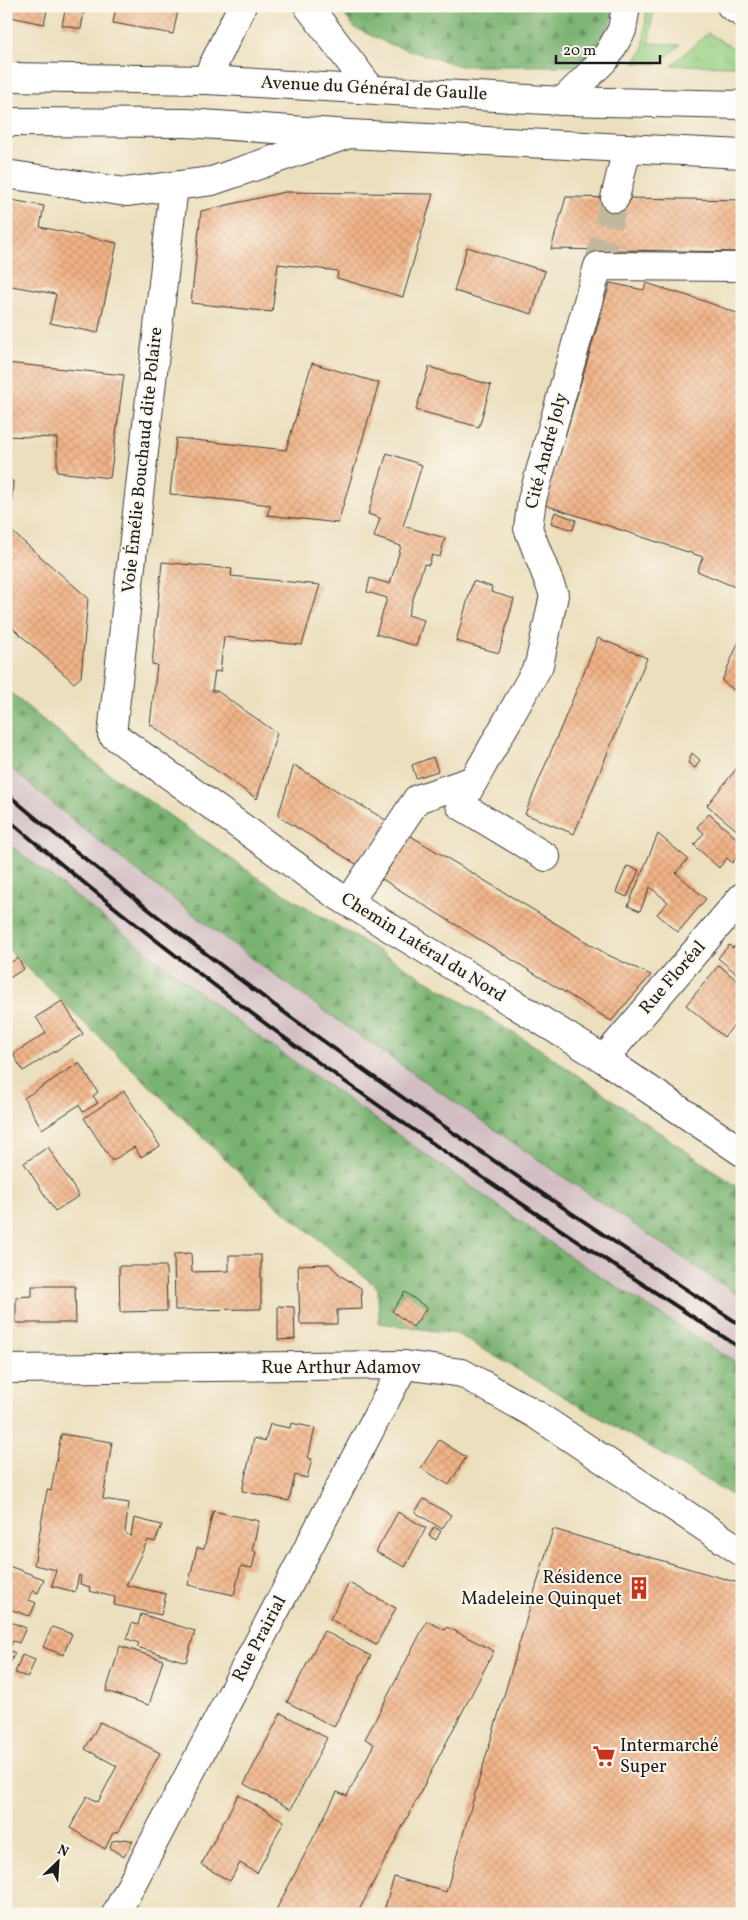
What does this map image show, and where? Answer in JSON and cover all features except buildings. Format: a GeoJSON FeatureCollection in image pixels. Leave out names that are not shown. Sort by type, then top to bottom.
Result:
{"type":"FeatureCollection","features":[{"type":"Feature","properties":{"kind":"main road"},"geometry":{"type":"LineString","coordinates":[[206,80],[242,6]]}},
{"type":"Feature","properties":{"kind":"main road"},"geometry":{"type":"LineString","coordinates":[[308,6],[370,88]]}},
{"type":"Feature","properties":{"kind":"main road"},"geometry":{"type":"LineString","coordinates":[[563,101],[606,58],[622,30],[626,6]]}},
{"type":"Feature","properties":{"kind":"main road"},"geometry":{"type":"LineString","coordinates":[[731,6],[742,13]]}},
{"type":"Feature","properties":{"kind":"main road","name":"Avenue du Général de Gaulle"},"geometry":{"type":"LineString","coordinates":[[6,77],[206,80],[370,88],[563,101],[742,105]]}},
{"type":"Feature","properties":{"kind":"main road"},"geometry":{"type":"LineString","coordinates":[[6,122],[187,123],[349,134],[742,154]]}},
{"type":"Feature","properties":{"kind":"main road"},"geometry":{"type":"LineString","coordinates":[[6,174],[126,192],[212,181],[349,134]]}},
{"type":"Feature","properties":{"kind":"main road"},"geometry":{"type":"LineString","coordinates":[[615,198],[627,148]]}},
{"type":"Feature","properties":{"kind":"main road","name":"Voie Émélie Bouchaud dite Polaire"},"geometry":{"type":"LineString","coordinates":[[112,734],[174,186]]}},
{"type":"Feature","properties":{"kind":"main road","name":"Cité André Joly"},"geometry":{"type":"LineString","coordinates":[[546,857],[460,805],[539,665],[554,595],[528,528],[532,500],[598,266],[742,267]]}},
{"type":"Feature","properties":{"kind":"main road","name":"Chemin Latéral du Nord"},"geometry":{"type":"LineString","coordinates":[[112,734],[349,902],[604,1059],[742,1152]]}},
{"type":"Feature","properties":{"kind":"main road"},"geometry":{"type":"LineString","coordinates":[[349,902],[417,799],[474,780]]}},
{"type":"Feature","properties":{"kind":"main road","name":"Rue Floréal"},"geometry":{"type":"LineString","coordinates":[[604,1059],[742,897]]}},
{"type":"Feature","properties":{"kind":"main road","name":"Rue Arthur Adamov"},"geometry":{"type":"LineString","coordinates":[[6,1369],[404,1365],[462,1373],[535,1414],[742,1552]]}},
{"type":"Feature","properties":{"kind":"main road","name":"Rue Prairial"},"geometry":{"type":"LineString","coordinates":[[116,1914],[404,1365]]}},
{"type":"Feature","properties":{"kind":"shaded area"},"geometry":{"type":"Polygon","coordinates":[[[6,689],[100,767],[260,879],[540,1049],[742,1190],[742,1501],[457,1334],[379,1323],[378,1288],[253,1186],[6,947],[6,689]]]}},
{"type":"Feature","properties":{"kind":"green space"},"geometry":{"type":"Polygon","coordinates":[[[337,6],[616,6],[601,50],[580,66],[460,66],[389,44],[355,28],[337,6]]]}},
{"type":"Feature","properties":{"kind":"green space"},"geometry":{"type":"Polygon","coordinates":[[[647,6],[654,6],[649,43],[680,45],[658,64],[634,63],[643,50],[647,6]]]}},
{"type":"Feature","properties":{"kind":"green space"},"geometry":{"type":"Polygon","coordinates":[[[708,33],[740,52],[742,50],[742,66],[672,65],[708,33]]]}},
{"type":"Feature","properties":{"kind":"green space"},"geometry":{"type":"Polygon","coordinates":[[[6,689],[100,767],[260,879],[540,1049],[742,1190],[742,1298],[503,1136],[326,1012],[135,870],[70,818],[6,764],[6,689]]]}},
{"type":"Feature","properties":{"kind":"green space"},"geometry":{"type":"Polygon","coordinates":[[[6,842],[235,1020],[575,1260],[742,1366],[742,1501],[457,1334],[379,1323],[378,1288],[253,1186],[6,947],[6,842]]]}},
{"type":"Feature","properties":{"kind":"tunnel"},"geometry":{"type":"LineString","coordinates":[[598,266],[615,198]]}},
{"type":"Feature","properties":{"kind":"railway"},"geometry":{"type":"LineString","coordinates":[[6,793],[183,936],[365,1071],[552,1200],[742,1326]]}},
{"type":"Feature","properties":{"kind":"railway"},"geometry":{"type":"LineString","coordinates":[[6,818],[76,877],[184,962],[348,1084],[515,1200],[742,1349]]}},
{"type":"Feature","properties":{"kind":"place","name":"Résidence Madeleine Quinquet"},"geometry":{"type":"Point","coordinates":[639,1588]}},
{"type":"Feature","properties":{"kind":"place","name":"Intermarché Super"},"geometry":{"type":"Point","coordinates":[604,1756]}}]}
